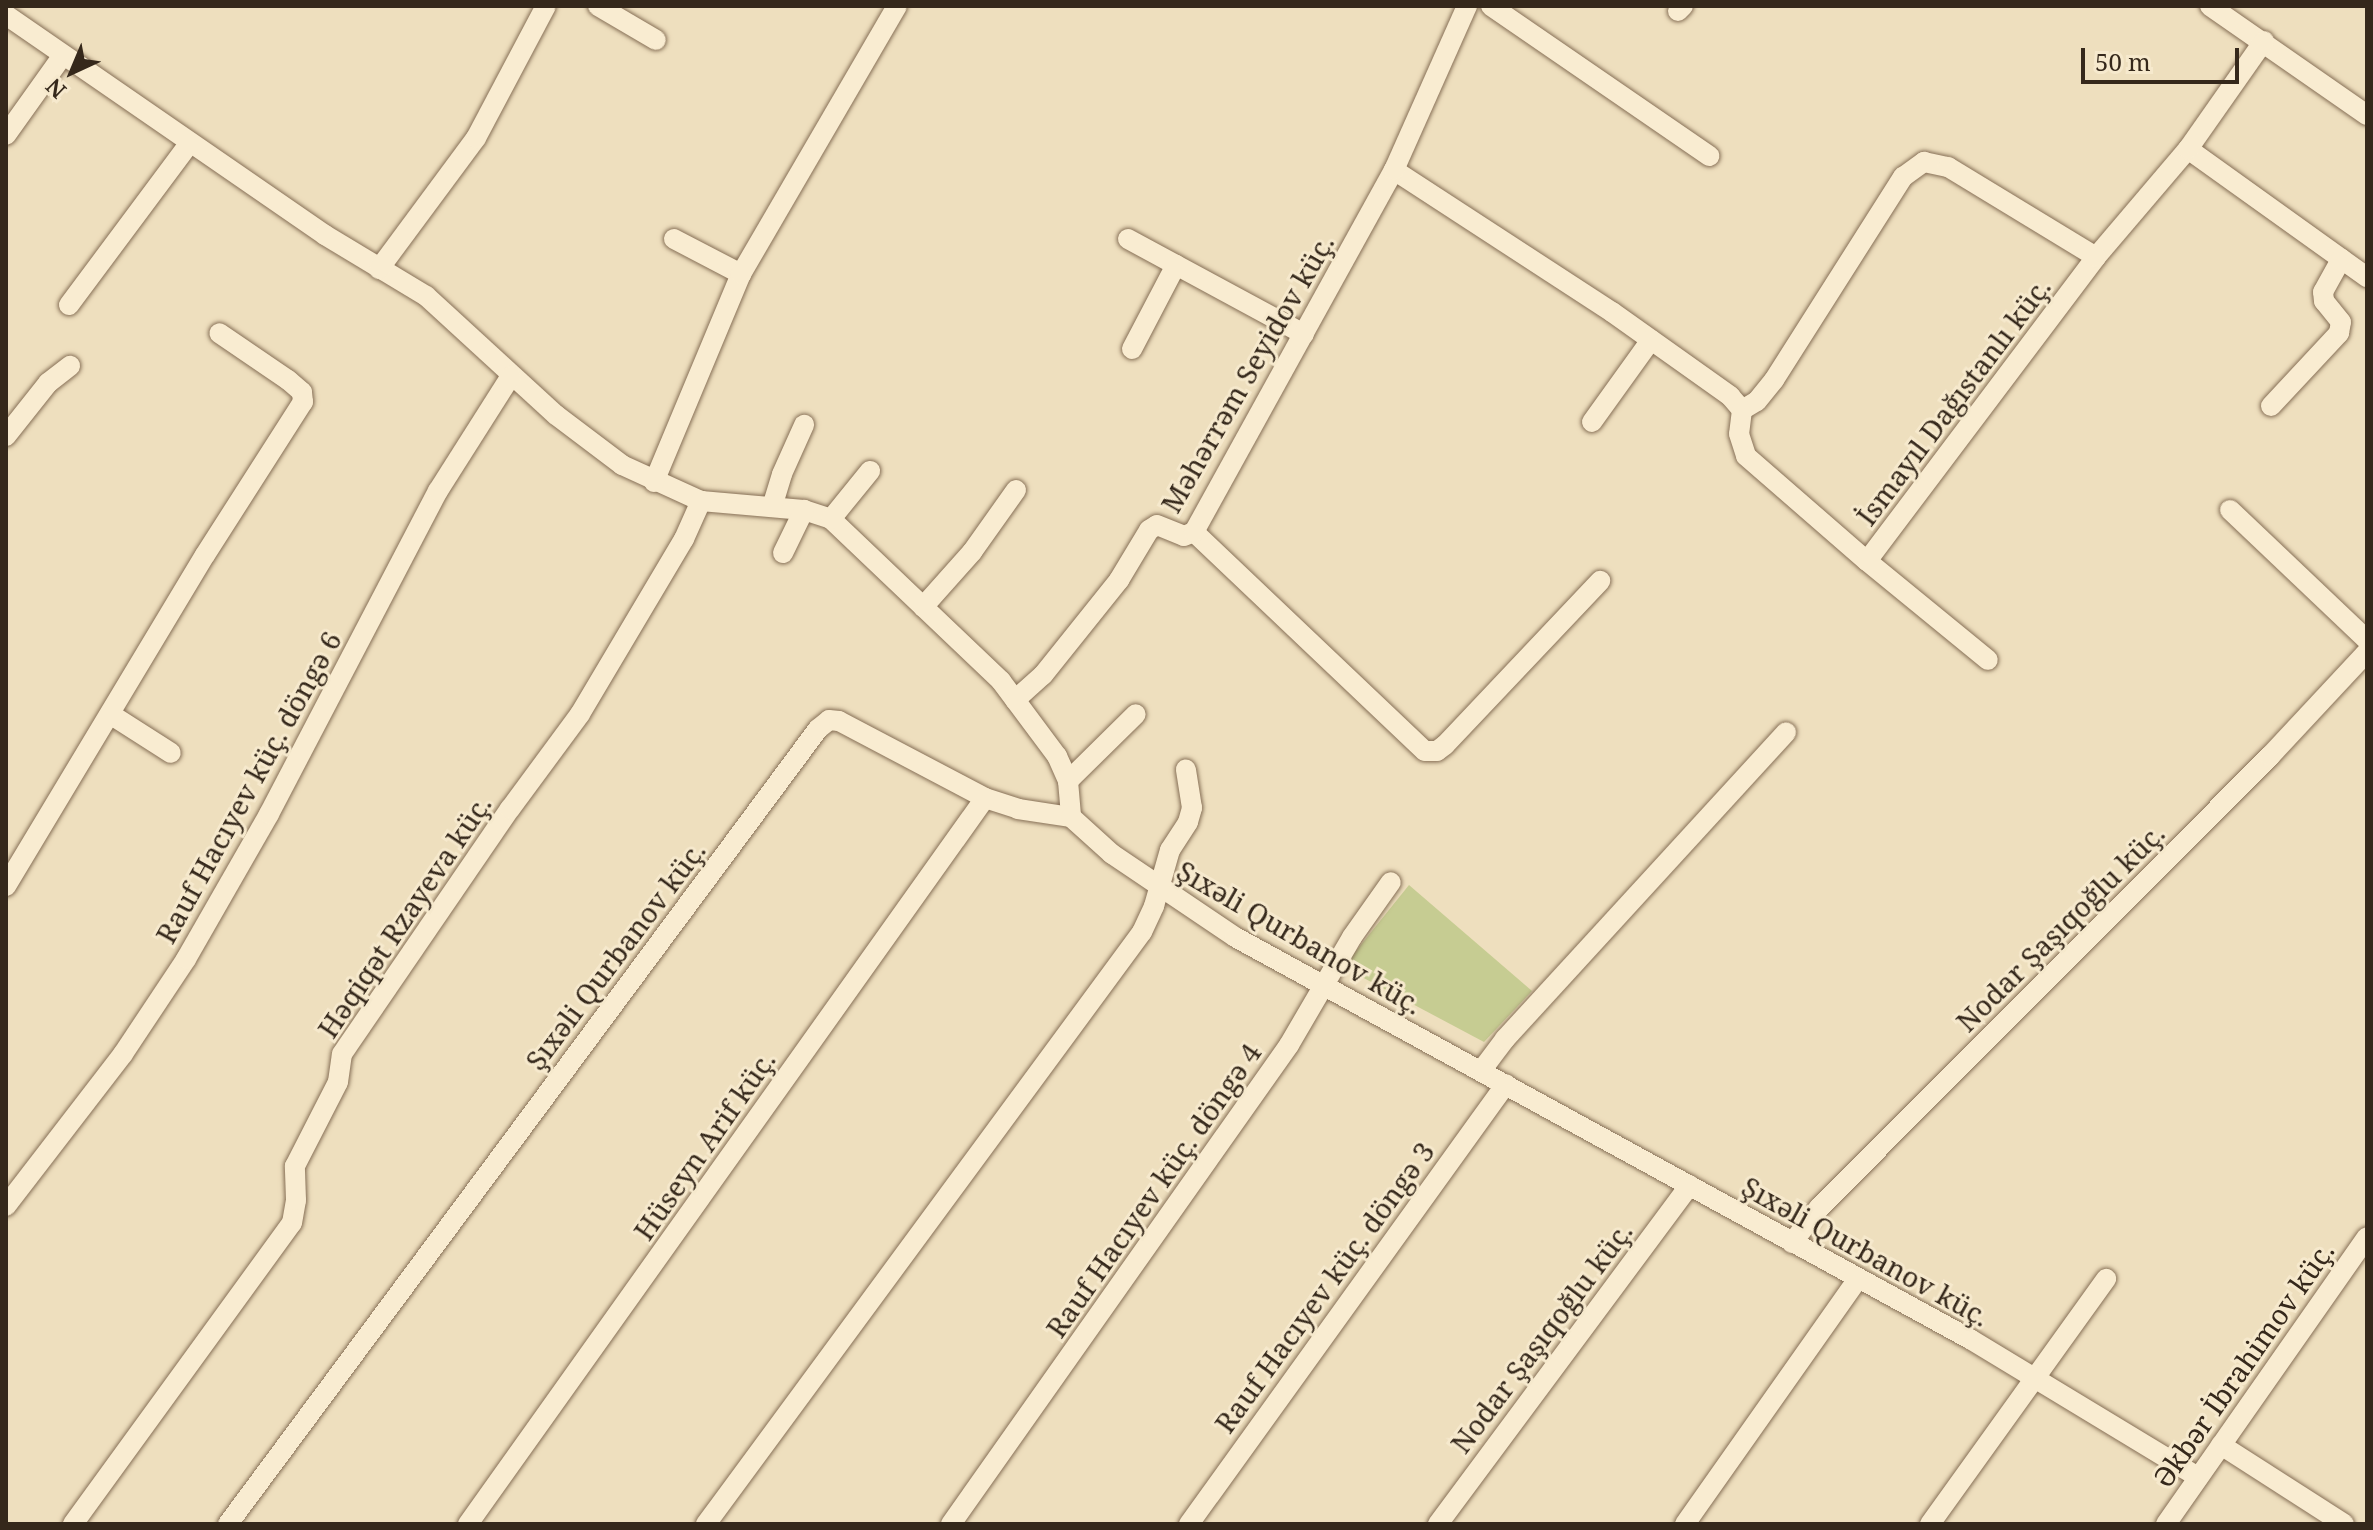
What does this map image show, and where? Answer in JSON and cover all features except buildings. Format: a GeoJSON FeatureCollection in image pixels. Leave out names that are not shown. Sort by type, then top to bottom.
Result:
{"type":"FeatureCollection","features":[{"type":"Feature","properties":{"kind":"street"},"geometry":{"type":"LineString","coordinates":[[379,269],[476,138],[546,6]]}},
{"type":"Feature","properties":{"kind":"street"},"geometry":{"type":"LineString","coordinates":[[598,6],[656,40]]}},
{"type":"Feature","properties":{"kind":"street"},"geometry":{"type":"LineString","coordinates":[[654,482],[741,274],[897,6]]}},
{"type":"Feature","properties":{"kind":"street","name":"Məhərrəm Seyidov küç."},"geometry":{"type":"LineString","coordinates":[[1015,700],[1043,675],[1119,580],[1149,530],[1157,525],[1184,536],[1194,532],[1394,170],[1467,6]]}},
{"type":"Feature","properties":{"kind":"street"},"geometry":{"type":"LineString","coordinates":[[1491,6],[1709,156]]}},
{"type":"Feature","properties":{"kind":"street"},"geometry":{"type":"LineString","coordinates":[[2210,6],[2367,115]]}},
{"type":"Feature","properties":{"kind":"street"},"geometry":{"type":"LineString","coordinates":[[6,15],[189,144],[379,269],[426,296],[452,317],[511,376],[622,465],[701,501],[804,510],[831,519],[986,664],[1015,700],[1057,756],[1068,781],[1071,817]]}},
{"type":"Feature","properties":{"kind":"street","name":"İsmayıl Dağıstanlı küç."},"geometry":{"type":"LineString","coordinates":[[1742,410],[1739,434],[1746,456],[1867,561],[2096,257],[2188,149],[2264,41]]}},
{"type":"Feature","properties":{"kind":"street"},"geometry":{"type":"LineString","coordinates":[[6,135],[63,55]]}},
{"type":"Feature","properties":{"kind":"street"},"geometry":{"type":"LineString","coordinates":[[69,305],[189,144]]}},
{"type":"Feature","properties":{"kind":"street"},"geometry":{"type":"LineString","coordinates":[[2188,149],[2367,277]]}},
{"type":"Feature","properties":{"kind":"street"},"geometry":{"type":"LineString","coordinates":[[1394,170],[1651,340],[1730,396],[1742,410],[1757,401],[1774,380],[1903,177],[1924,162],[1948,167],[2096,257]]}},
{"type":"Feature","properties":{"kind":"street"},"geometry":{"type":"LineString","coordinates":[[674,239],[741,274]]}},
{"type":"Feature","properties":{"kind":"street"},"geometry":{"type":"LineString","coordinates":[[1128,239],[1304,334]]}},
{"type":"Feature","properties":{"kind":"street"},"geometry":{"type":"LineString","coordinates":[[2271,406],[2339,333],[2341,322],[2324,301],[2323,292],[2341,259]]}},
{"type":"Feature","properties":{"kind":"street"},"geometry":{"type":"LineString","coordinates":[[1132,349],[1176,265]]}},
{"type":"Feature","properties":{"kind":"street"},"geometry":{"type":"LineString","coordinates":[[6,886],[303,402],[302,392],[288,380],[219,333]]}},
{"type":"Feature","properties":{"kind":"street"},"geometry":{"type":"LineString","coordinates":[[1592,422],[1651,340]]}},
{"type":"Feature","properties":{"kind":"street"},"geometry":{"type":"LineString","coordinates":[[6,436],[48,383],[70,366]]}},
{"type":"Feature","properties":{"kind":"street","name":"Rauf Hacıyev küç. döngə 6"},"geometry":{"type":"LineString","coordinates":[[6,1206],[123,1054],[193,947],[269,814],[438,491],[511,376]]}},
{"type":"Feature","properties":{"kind":"street"},"geometry":{"type":"LineString","coordinates":[[772,507],[782,474],[804,425]]}},
{"type":"Feature","properties":{"kind":"street"},"geometry":{"type":"LineString","coordinates":[[831,519],[870,471]]}},
{"type":"Feature","properties":{"kind":"street"},"geometry":{"type":"LineString","coordinates":[[923,607],[972,552],[1016,490]]}},
{"type":"Feature","properties":{"kind":"street","name":"Həqiqət Rzayeva küç."},"geometry":{"type":"LineString","coordinates":[[73,1524],[292,1223],[296,1200],[295,1166],[338,1082],[342,1054],[510,809],[580,714],[684,539],[701,501]]}},
{"type":"Feature","properties":{"kind":"street"},"geometry":{"type":"LineString","coordinates":[[783,553],[804,510]]}},
{"type":"Feature","properties":{"kind":"street"},"geometry":{"type":"LineString","coordinates":[[2230,510],[2367,640]]}},
{"type":"Feature","properties":{"kind":"street"},"geometry":{"type":"LineString","coordinates":[[1194,532],[1425,751],[1437,751],[1445,745],[1600,581]]}},
{"type":"Feature","properties":{"kind":"street"},"geometry":{"type":"LineString","coordinates":[[1867,561],[1988,660]]}},
{"type":"Feature","properties":{"kind":"street","name":"Nodar Şaşıqoğlu küç."},"geometry":{"type":"LineString","coordinates":[[1792,1243],[1819,1208],[2270,756],[2367,652]]}},
{"type":"Feature","properties":{"kind":"street"},"geometry":{"type":"LineString","coordinates":[[110,714],[171,753]]}},
{"type":"Feature","properties":{"kind":"street"},"geometry":{"type":"LineString","coordinates":[[1068,781],[1136,714]]}},
{"type":"Feature","properties":{"kind":"street","name":"Şıxəli Qurbanov küç."},"geometry":{"type":"LineString","coordinates":[[228,1524],[818,729],[829,720],[839,721],[985,798],[1018,809],[1071,817],[1112,854],[1159,889],[1235,937],[1858,1279],[2034,1378],[2198,1477]]}},
{"type":"Feature","properties":{"kind":"street"},"geometry":{"type":"LineString","coordinates":[[1481,1071],[1505,1039],[1786,732]]}},
{"type":"Feature","properties":{"kind":"street"},"geometry":{"type":"LineString","coordinates":[[706,1524],[1142,932],[1159,889],[1161,872],[1170,850],[1188,822],[1192,808],[1186,769]]}},
{"type":"Feature","properties":{"kind":"street","name":"Hüseyn Arif küç."},"geometry":{"type":"LineString","coordinates":[[468,1524],[985,798]]}},
{"type":"Feature","properties":{"kind":"street","name":"Rauf Hacıyev küç. döngə 4"},"geometry":{"type":"LineString","coordinates":[[951,1524],[1289,1045],[1321,986],[1391,882]]}},
{"type":"Feature","properties":{"kind":"street","name":"Rauf Hacıyev küç. döngə 3"},"geometry":{"type":"LineString","coordinates":[[1189,1524],[1506,1084]]}},
{"type":"Feature","properties":{"kind":"street","name":"Nodar Şaşıqoğlu küç."},"geometry":{"type":"LineString","coordinates":[[1438,1524],[1690,1185]]}},
{"type":"Feature","properties":{"kind":"street","name":"Əkbər İbrahimov küç."},"geometry":{"type":"LineString","coordinates":[[2166,1524],[2367,1237]]}},
{"type":"Feature","properties":{"kind":"street"},"geometry":{"type":"LineString","coordinates":[[1685,1524],[1858,1279]]}},
{"type":"Feature","properties":{"kind":"street"},"geometry":{"type":"LineString","coordinates":[[1930,1524],[2106,1279]]}},
{"type":"Feature","properties":{"kind":"street"},"geometry":{"type":"LineString","coordinates":[[2221,1445],[2344,1524]]}},
{"type":"Feature","properties":{"kind":"green space"},"geometry":{"type":"Polygon","coordinates":[[[1409,885],[1532,991],[1484,1042],[1343,967],[1409,885]]]}}]}
